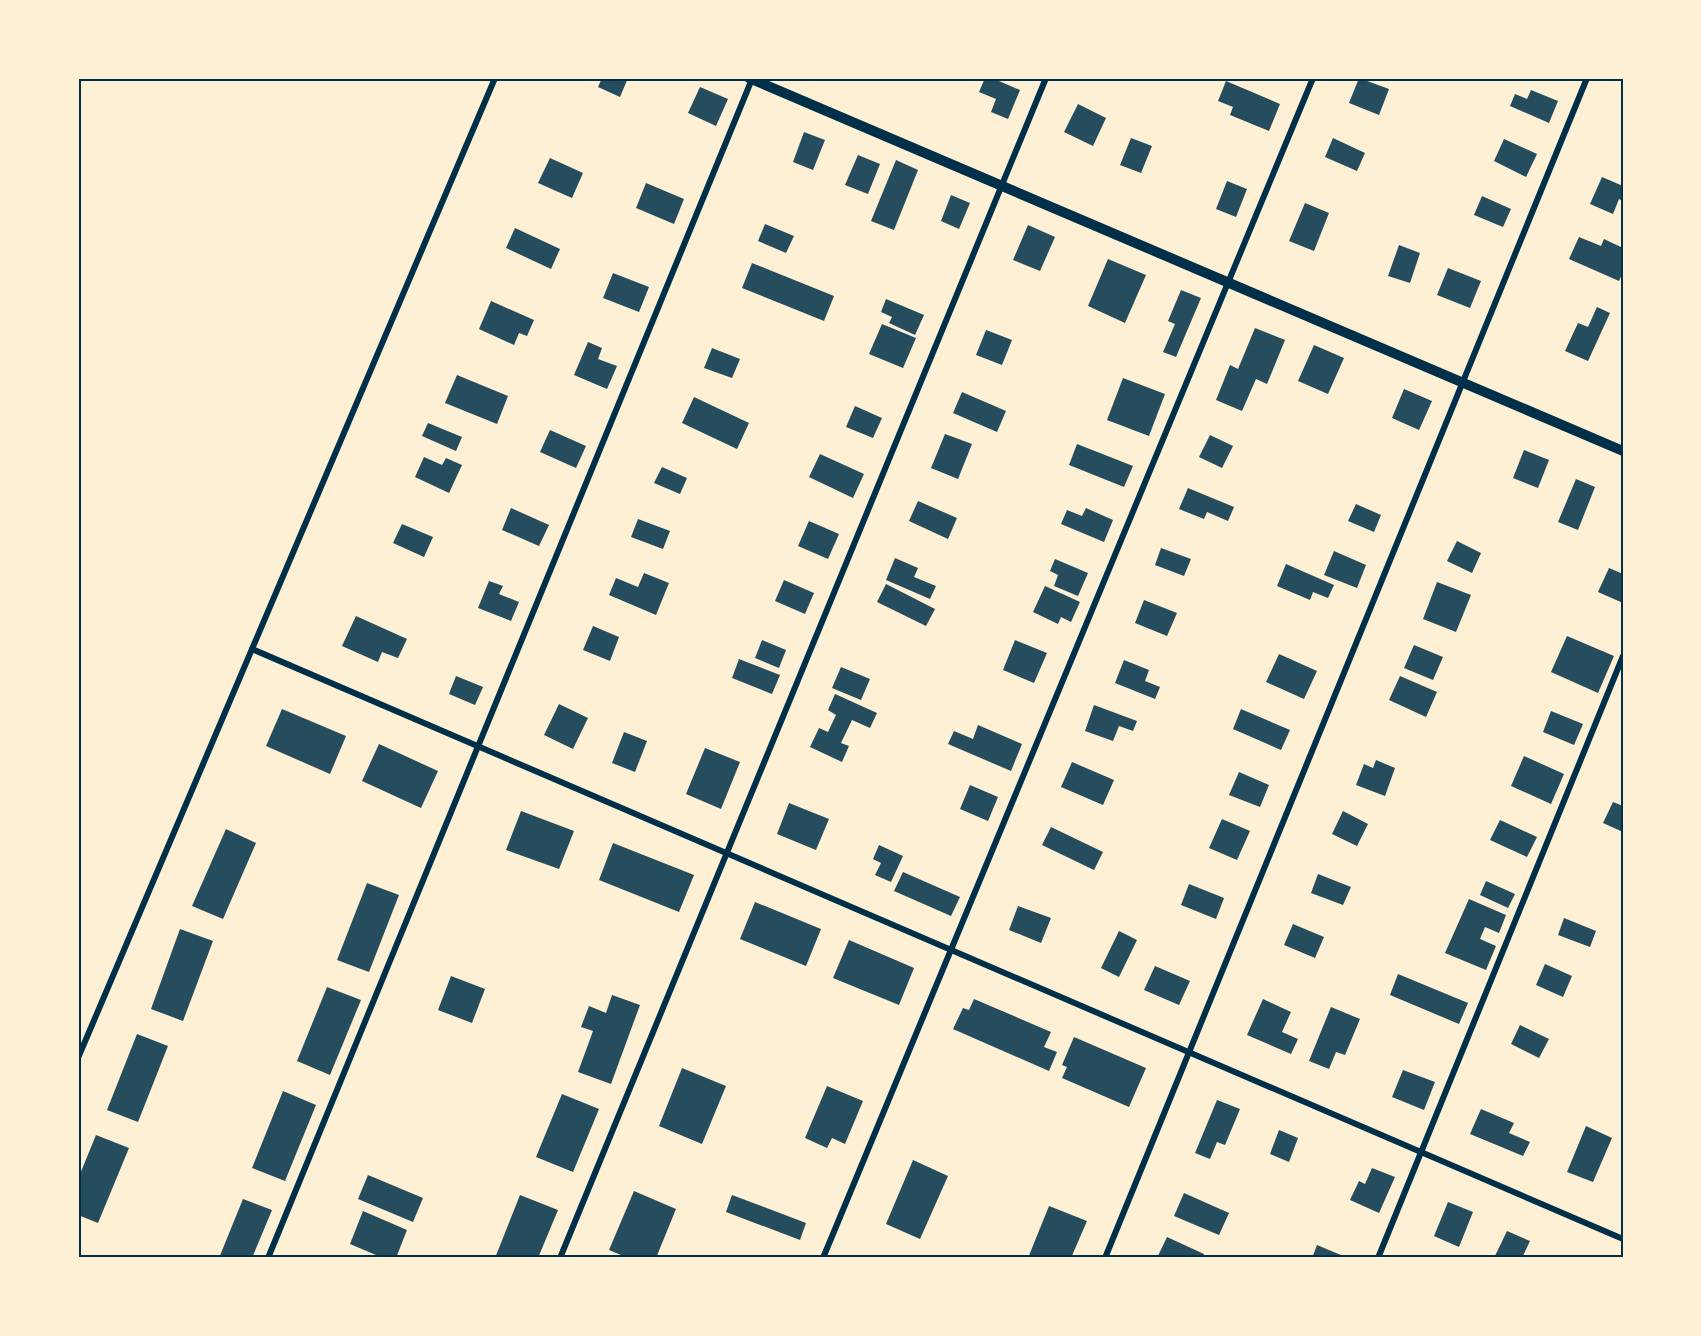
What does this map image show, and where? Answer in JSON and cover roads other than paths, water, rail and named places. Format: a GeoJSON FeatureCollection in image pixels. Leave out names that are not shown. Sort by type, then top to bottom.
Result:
{"type":"FeatureCollection","features":[{"type":"Feature","properties":{"kind":"street"},"geometry":{"type":"LineString","coordinates":[[78,1058],[495,78]]}},
{"type":"Feature","properties":{"kind":"street"},"geometry":{"type":"LineString","coordinates":[[268,1258],[751,78],[1623,451]]}},
{"type":"Feature","properties":{"kind":"street"},"geometry":{"type":"LineString","coordinates":[[560,1258],[1046,78]]}},
{"type":"Feature","properties":{"kind":"street"},"geometry":{"type":"LineString","coordinates":[[824,1258],[1312,78]]}},
{"type":"Feature","properties":{"kind":"street"},"geometry":{"type":"LineString","coordinates":[[1105,1258],[1587,78]]}},
{"type":"Feature","properties":{"kind":"street"},"geometry":{"type":"LineString","coordinates":[[252,649],[1623,1239]]}},
{"type":"Feature","properties":{"kind":"street"},"geometry":{"type":"LineString","coordinates":[[1378,1258],[1623,656]]}}]}
